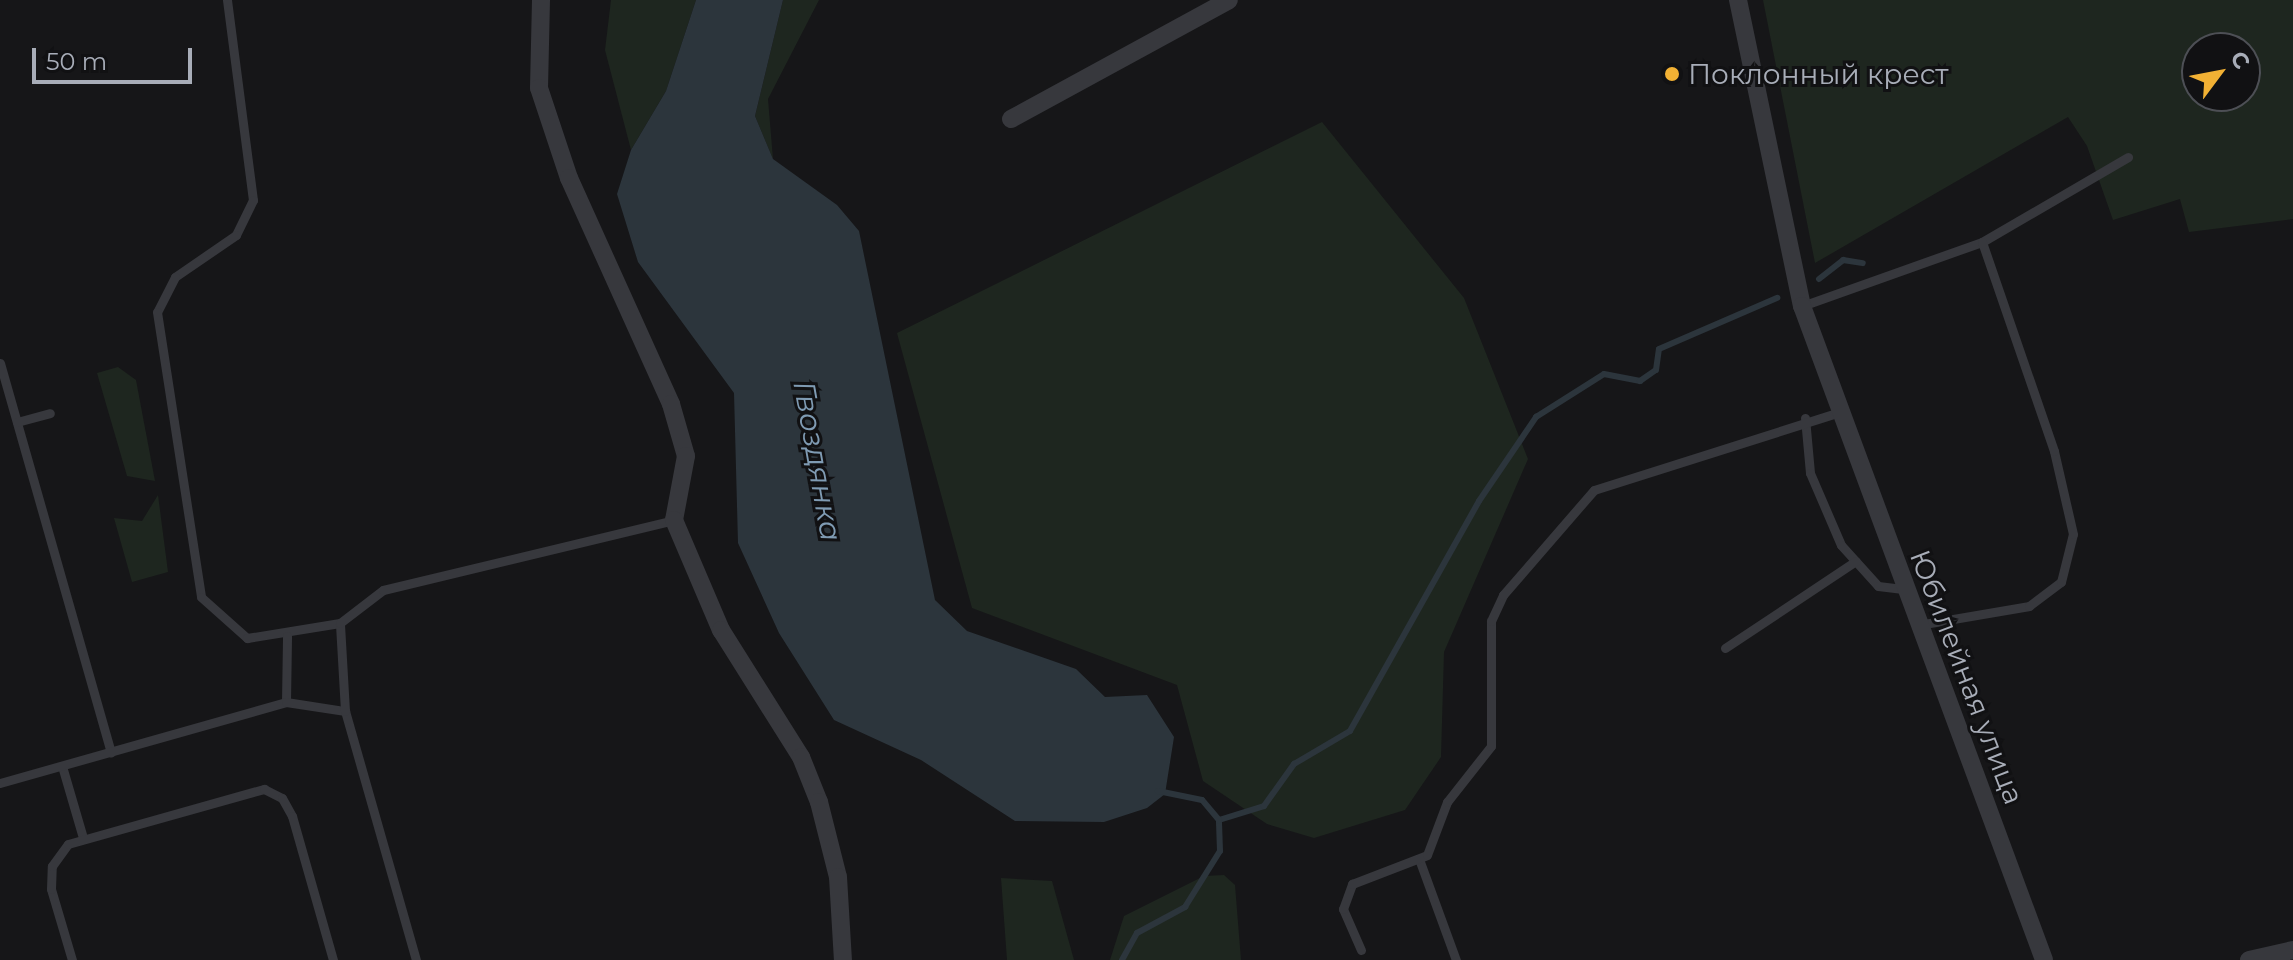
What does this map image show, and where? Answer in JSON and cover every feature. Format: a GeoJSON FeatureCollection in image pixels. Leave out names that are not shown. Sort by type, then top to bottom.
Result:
{"type":"FeatureCollection","features":[{"type":"Feature","properties":{"kind":"street"},"geometry":{"type":"LineString","coordinates":[[541,0],[539,88],[569,178],[671,404],[686,456],[674,520],[721,630],[801,757],[819,802],[838,877],[843,960]]}},
{"type":"Feature","properties":{"kind":"street"},"geometry":{"type":"LineString","coordinates":[[1011,119],[1229,0]]}},
{"type":"Feature","properties":{"kind":"street","name":"Юбилейная улица"},"geometry":{"type":"LineString","coordinates":[[1738,0],[1802,306],[1835,408],[2044,960]]}},
{"type":"Feature","properties":{"kind":"street"},"geometry":{"type":"LineString","coordinates":[[2249,960],[2293,950]]}},
{"type":"Feature","properties":{"kind":"lane"},"geometry":{"type":"LineString","coordinates":[[227,0],[253,200],[236,235],[167,288],[157,336],[201,597],[247,638],[287,636],[340,623],[383,590],[674,520]]}},
{"type":"Feature","properties":{"kind":"lane"},"geometry":{"type":"LineString","coordinates":[[1802,306],[1982,242],[2128,157]]}},
{"type":"Feature","properties":{"kind":"lane"},"geometry":{"type":"LineString","coordinates":[[1917,625],[2029,606],[2061,582],[2073,534],[2054,451],[1982,242]]}},
{"type":"Feature","properties":{"kind":"lane"},"geometry":{"type":"LineString","coordinates":[[0,363],[111,752]]}},
{"type":"Feature","properties":{"kind":"lane"},"geometry":{"type":"LineString","coordinates":[[1361,950],[1343,909],[1352,884],[1427,855],[1447,802],[1491,746],[1487,656],[1503,595],[1594,490],[1835,408]]}},
{"type":"Feature","properties":{"kind":"lane"},"geometry":{"type":"LineString","coordinates":[[17,422],[50,413]]}},
{"type":"Feature","properties":{"kind":"lane"},"geometry":{"type":"LineString","coordinates":[[1805,418],[1810,473],[1856,561],[1878,586],[1903,589]]}},
{"type":"Feature","properties":{"kind":"lane"},"geometry":{"type":"LineString","coordinates":[[1725,648],[1856,561]]}},
{"type":"Feature","properties":{"kind":"lane"},"geometry":{"type":"LineString","coordinates":[[340,623],[345,711],[416,960]]}},
{"type":"Feature","properties":{"kind":"lane"},"geometry":{"type":"LineString","coordinates":[[286,702],[287,636]]}},
{"type":"Feature","properties":{"kind":"lane"},"geometry":{"type":"LineString","coordinates":[[0,783],[286,702],[345,711]]}},
{"type":"Feature","properties":{"kind":"lane"},"geometry":{"type":"LineString","coordinates":[[62,766],[83,838]]}},
{"type":"Feature","properties":{"kind":"lane"},"geometry":{"type":"LineString","coordinates":[[72,960],[52,866],[83,838],[253,789],[274,792],[292,816],[333,960]]}},
{"type":"Feature","properties":{"kind":"lane"},"geometry":{"type":"LineString","coordinates":[[1419,859],[1456,960]]}},
{"type":"Feature","properties":{"kind":"shaded area"},"geometry":{"type":"Polygon","coordinates":[[[611,0],[696,0],[666,91],[631,150],[605,50],[611,0]]]}},
{"type":"Feature","properties":{"kind":"shaded area"},"geometry":{"type":"Polygon","coordinates":[[[783,0],[819,0],[768,99],[773,159],[755,116],[783,0]]]}},
{"type":"Feature","properties":{"kind":"shaded area"},"geometry":{"type":"Polygon","coordinates":[[[1763,0],[2293,0],[2293,219],[2189,232],[2180,199],[2113,220],[2087,146],[2068,117],[1815,263],[1763,0]]]}},
{"type":"Feature","properties":{"kind":"shaded area"},"geometry":{"type":"Polygon","coordinates":[[[1322,122],[1464,298],[1528,459],[1444,652],[1441,757],[1405,810],[1314,838],[1267,824],[1203,781],[1177,685],[972,608],[897,333],[1322,122]]]}},
{"type":"Feature","properties":{"kind":"shaded area"},"geometry":{"type":"Polygon","coordinates":[[[118,367],[136,380],[155,481],[127,476],[97,373],[118,367]]]}},
{"type":"Feature","properties":{"kind":"shaded area"},"geometry":{"type":"Polygon","coordinates":[[[158,495],[168,572],[132,582],[114,518],[142,521],[158,495]]]}},
{"type":"Feature","properties":{"kind":"shaded area"},"geometry":{"type":"Polygon","coordinates":[[[1224,875],[1235,885],[1241,960],[1110,960],[1124,916],[1204,876],[1224,875]]]}},
{"type":"Feature","properties":{"kind":"shaded area"},"geometry":{"type":"Polygon","coordinates":[[[1001,878],[1052,881],[1074,960],[1007,960],[1001,878]]]}},
{"type":"Feature","properties":{"kind":"water"},"geometry":{"type":"Polygon","coordinates":[[[696,0],[783,0],[755,116],[773,159],[837,205],[859,231],[935,600],[967,631],[1076,669],[1105,697],[1147,695],[1174,737],[1165,794],[1147,808],[1104,822],[1015,821],[921,760],[834,720],[779,633],[738,543],[734,393],[638,262],[617,194],[631,150],[666,91],[696,0]]]}},
{"type":"Feature","properties":{"kind":"waterway"},"geometry":{"type":"LineString","coordinates":[[1819,279],[1843,260],[1863,263]]}},
{"type":"Feature","properties":{"kind":"waterway"},"geometry":{"type":"LineString","coordinates":[[1219,820],[1264,806],[1294,764],[1350,731],[1479,501],[1536,417],[1604,374],[1640,381],[1656,370],[1659,349],[1777,298]]}},
{"type":"Feature","properties":{"kind":"waterway","name":"Гвоздянка"},"geometry":{"type":"LineString","coordinates":[[1122,960],[1137,933],[1185,907],[1220,851],[1219,820],[1202,800],[1158,791]]}},
{"type":"Feature","properties":{"kind":"place","name":"Поклонный крест"},"geometry":{"type":"Point","coordinates":[1672,74]}}]}
